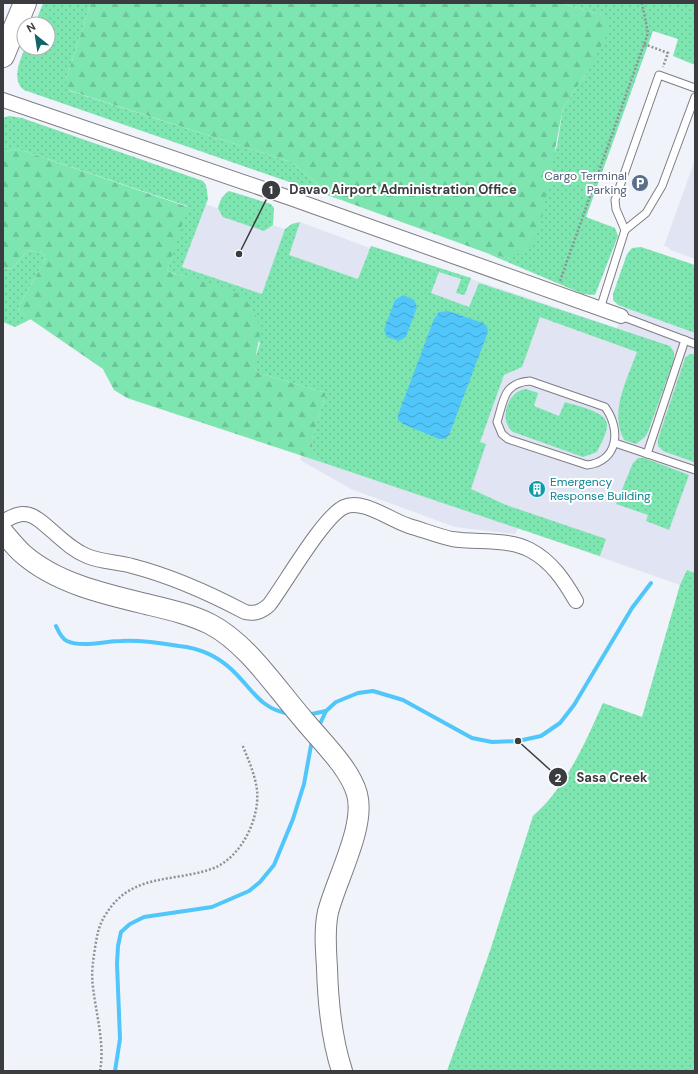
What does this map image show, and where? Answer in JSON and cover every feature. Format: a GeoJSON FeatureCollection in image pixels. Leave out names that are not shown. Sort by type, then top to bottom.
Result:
{"type":"FeatureCollection","features":[{"type":"Feature","properties":{"kind":"highway"},"geometry":{"type":"LineString","coordinates":[[3,56],[26,3]]}},
{"type":"Feature","properties":{"kind":"main road"},"geometry":{"type":"LineString","coordinates":[[3,532],[22,553],[39,566],[93,590],[197,618],[232,638],[253,660],[328,749],[351,781],[357,793],[359,815],[328,913],[326,931],[330,1012],[333,1039],[342,1071]]}},
{"type":"Feature","properties":{"kind":"street"},"geometry":{"type":"LineString","coordinates":[[3,100],[297,201],[621,316]]}},
{"type":"Feature","properties":{"kind":"street"},"geometry":{"type":"LineString","coordinates":[[3,522],[12,516],[23,513],[31,515],[71,548],[88,556],[132,566],[167,577],[191,586],[245,612],[254,614],[263,611],[269,605],[332,516],[343,507],[352,504],[362,505],[406,525],[452,539],[509,544],[529,549],[556,571],[576,601]]}},
{"type":"Feature","properties":{"kind":"lane"},"geometry":{"type":"LineString","coordinates":[[625,230],[616,209],[615,200],[659,75],[695,88]]}},
{"type":"Feature","properties":{"kind":"lane"},"geometry":{"type":"LineString","coordinates":[[600,309],[625,230],[646,213],[662,186],[695,97]]}},
{"type":"Feature","properties":{"kind":"lane"},"geometry":{"type":"LineString","coordinates":[[621,316],[695,344]]}},
{"type":"Feature","properties":{"kind":"lane"},"geometry":{"type":"LineString","coordinates":[[647,454],[685,340]]}},
{"type":"Feature","properties":{"kind":"lane"},"geometry":{"type":"LineString","coordinates":[[530,381],[605,407],[611,416],[614,425],[615,443],[596,464],[587,465],[508,439],[502,434],[497,422],[507,391],[512,385],[530,381]]}},
{"type":"Feature","properties":{"kind":"lane"},"geometry":{"type":"LineString","coordinates":[[615,443],[695,470]]}},
{"type":"Feature","properties":{"kind":"path"},"geometry":{"type":"LineString","coordinates":[[556,293],[648,33],[642,3]]}},
{"type":"Feature","properties":{"kind":"path"},"geometry":{"type":"LineString","coordinates":[[644,44],[668,53],[659,75]]}},
{"type":"Feature","properties":{"kind":"path"},"geometry":{"type":"LineString","coordinates":[[100,1071],[101,1050],[92,970],[100,926],[111,907],[127,890],[145,883],[215,868],[239,847],[248,832],[255,813],[257,791],[251,768],[242,744]]}},
{"type":"Feature","properties":{"kind":"shaded area"},"geometry":{"type":"Polygon","coordinates":[[[695,160],[695,259],[670,250],[670,248],[664,246],[695,160]]]}},
{"type":"Feature","properties":{"kind":"shaded area"},"geometry":{"type":"Polygon","coordinates":[[[204,204],[285,229],[292,224],[300,222],[370,248],[371,246],[382,249],[617,328],[625,307],[695,333],[695,1071],[447,1071],[490,951],[533,816],[548,802],[582,751],[603,703],[642,717],[680,585],[518,528],[515,534],[455,527],[351,489],[300,460],[359,279],[278,252],[262,294],[182,267],[204,204]]]}},
{"type":"Feature","properties":{"kind":"green space"},"geometry":{"type":"Polygon","coordinates":[[[43,3],[91,3],[66,79],[70,91],[291,162],[323,189],[344,201],[24,90],[20,86],[17,75],[22,56],[56,56],[56,16],[38,16],[43,3]]]}},
{"type":"Feature","properties":{"kind":"green space"},"geometry":{"type":"Polygon","coordinates":[[[91,3],[561,3],[602,15],[608,23],[607,35],[587,72],[563,108],[540,228],[530,246],[510,259],[484,252],[344,201],[323,189],[291,162],[71,91],[66,85],[66,79],[91,3]]]}},
{"type":"Feature","properties":{"kind":"green space"},"geometry":{"type":"Polygon","coordinates":[[[561,3],[695,3],[695,65],[673,56],[678,39],[653,31],[586,217],[615,228],[618,236],[595,295],[583,294],[484,252],[510,259],[557,146],[563,108],[587,72],[602,15],[561,3]]]}},
{"type":"Feature","properties":{"kind":"green space"},"geometry":{"type":"Polygon","coordinates":[[[9,116],[22,118],[203,181],[206,185],[208,199],[182,267],[262,294],[285,229],[292,224],[300,222],[289,255],[358,279],[371,246],[471,278],[464,295],[456,293],[461,279],[439,272],[431,293],[469,307],[479,283],[670,346],[674,352],[674,359],[648,432],[645,437],[636,444],[624,440],[618,418],[621,396],[637,352],[540,317],[522,367],[504,375],[480,442],[486,444],[471,489],[506,505],[606,539],[600,556],[321,462],[313,451],[312,439],[326,393],[259,373],[255,369],[254,362],[260,343],[226,289],[167,271],[187,206],[18,149],[3,151],[3,118],[9,116]]]}},
{"type":"Feature","properties":{"kind":"green space"},"geometry":{"type":"Polygon","coordinates":[[[18,149],[188,207],[167,271],[217,285],[243,297],[254,312],[260,329],[255,359],[255,369],[259,373],[326,393],[312,439],[313,451],[321,462],[127,398],[114,390],[103,369],[20,312],[19,306],[45,260],[43,253],[28,250],[13,268],[3,269],[3,151],[18,149]]]}},
{"type":"Feature","properties":{"kind":"green space"},"geometry":{"type":"Polygon","coordinates":[[[229,191],[271,204],[274,208],[273,225],[264,231],[223,217],[218,208],[222,198],[229,191]]]}},
{"type":"Feature","properties":{"kind":"green space"},"geometry":{"type":"Polygon","coordinates":[[[641,247],[695,265],[695,333],[618,305],[613,300],[613,294],[627,254],[632,248],[641,247]]]}},
{"type":"Feature","properties":{"kind":"green space"},"geometry":{"type":"Polygon","coordinates":[[[28,250],[43,253],[45,260],[19,306],[20,312],[31,319],[15,327],[3,322],[3,269],[13,268],[28,250]]]}},
{"type":"Feature","properties":{"kind":"green space"},"geometry":{"type":"Polygon","coordinates":[[[690,354],[695,354],[694,462],[663,451],[658,446],[658,439],[685,358],[690,354]]]}},
{"type":"Feature","properties":{"kind":"green space"},"geometry":{"type":"Polygon","coordinates":[[[526,389],[538,393],[534,406],[559,416],[565,402],[590,410],[602,416],[606,420],[607,428],[605,436],[597,452],[583,457],[513,432],[508,427],[506,421],[507,407],[514,395],[519,391],[526,389]]]}},
{"type":"Feature","properties":{"kind":"green space"},"geometry":{"type":"Polygon","coordinates":[[[638,458],[644,458],[689,475],[669,530],[646,521],[648,515],[616,504],[633,463],[638,458]]]}},
{"type":"Feature","properties":{"kind":"green space"},"geometry":{"type":"Polygon","coordinates":[[[687,570],[695,573],[695,1071],[447,1071],[490,951],[533,816],[556,791],[565,778],[582,748],[603,703],[642,717],[680,585],[687,570]]]}},
{"type":"Feature","properties":{"kind":"water"},"geometry":{"type":"Polygon","coordinates":[[[403,295],[414,300],[417,307],[406,337],[399,341],[387,337],[384,330],[395,300],[403,295]]]}},
{"type":"Feature","properties":{"kind":"water"},"geometry":{"type":"Polygon","coordinates":[[[448,311],[483,323],[487,327],[488,332],[449,435],[444,439],[439,439],[403,424],[398,420],[398,415],[434,319],[439,312],[448,311]]]}},
{"type":"Feature","properties":{"kind":"waterway"},"geometry":{"type":"LineString","coordinates":[[318,728],[326,711],[336,702],[358,693],[373,691],[403,700],[472,738],[492,742],[518,741],[541,736],[560,723],[574,705],[632,608],[651,583]]}},
{"type":"Feature","properties":{"kind":"waterway"},"geometry":{"type":"LineString","coordinates":[[56,626],[60,635],[67,641],[73,643],[86,644],[115,641],[143,641],[186,647],[200,651],[226,664],[263,703],[271,708],[290,714]]}},
{"type":"Feature","properties":{"kind":"waterway"},"geometry":{"type":"LineString","coordinates":[[307,715],[326,711]]}},
{"type":"Feature","properties":{"kind":"waterway"},"geometry":{"type":"LineString","coordinates":[[115,1071],[120,1039],[117,964],[118,946],[121,932],[130,924],[144,917],[212,907],[249,891],[260,882],[274,865],[293,819],[304,784],[312,740]]}},
{"type":"Feature","properties":{"kind":"place","name":"Cargo Terminal Parking"},"geometry":{"type":"Point","coordinates":[640,183]}},
{"type":"Feature","properties":{"kind":"place","name":"Davao Airport Administration Office"},"geometry":{"type":"Point","coordinates":[239,254]}},
{"type":"Feature","properties":{"kind":"place","name":"Emergency Response Building"},"geometry":{"type":"Point","coordinates":[537,489]}},
{"type":"Feature","properties":{"kind":"place","name":"Sasa Creek"},"geometry":{"type":"Point","coordinates":[518,741]}}]}
